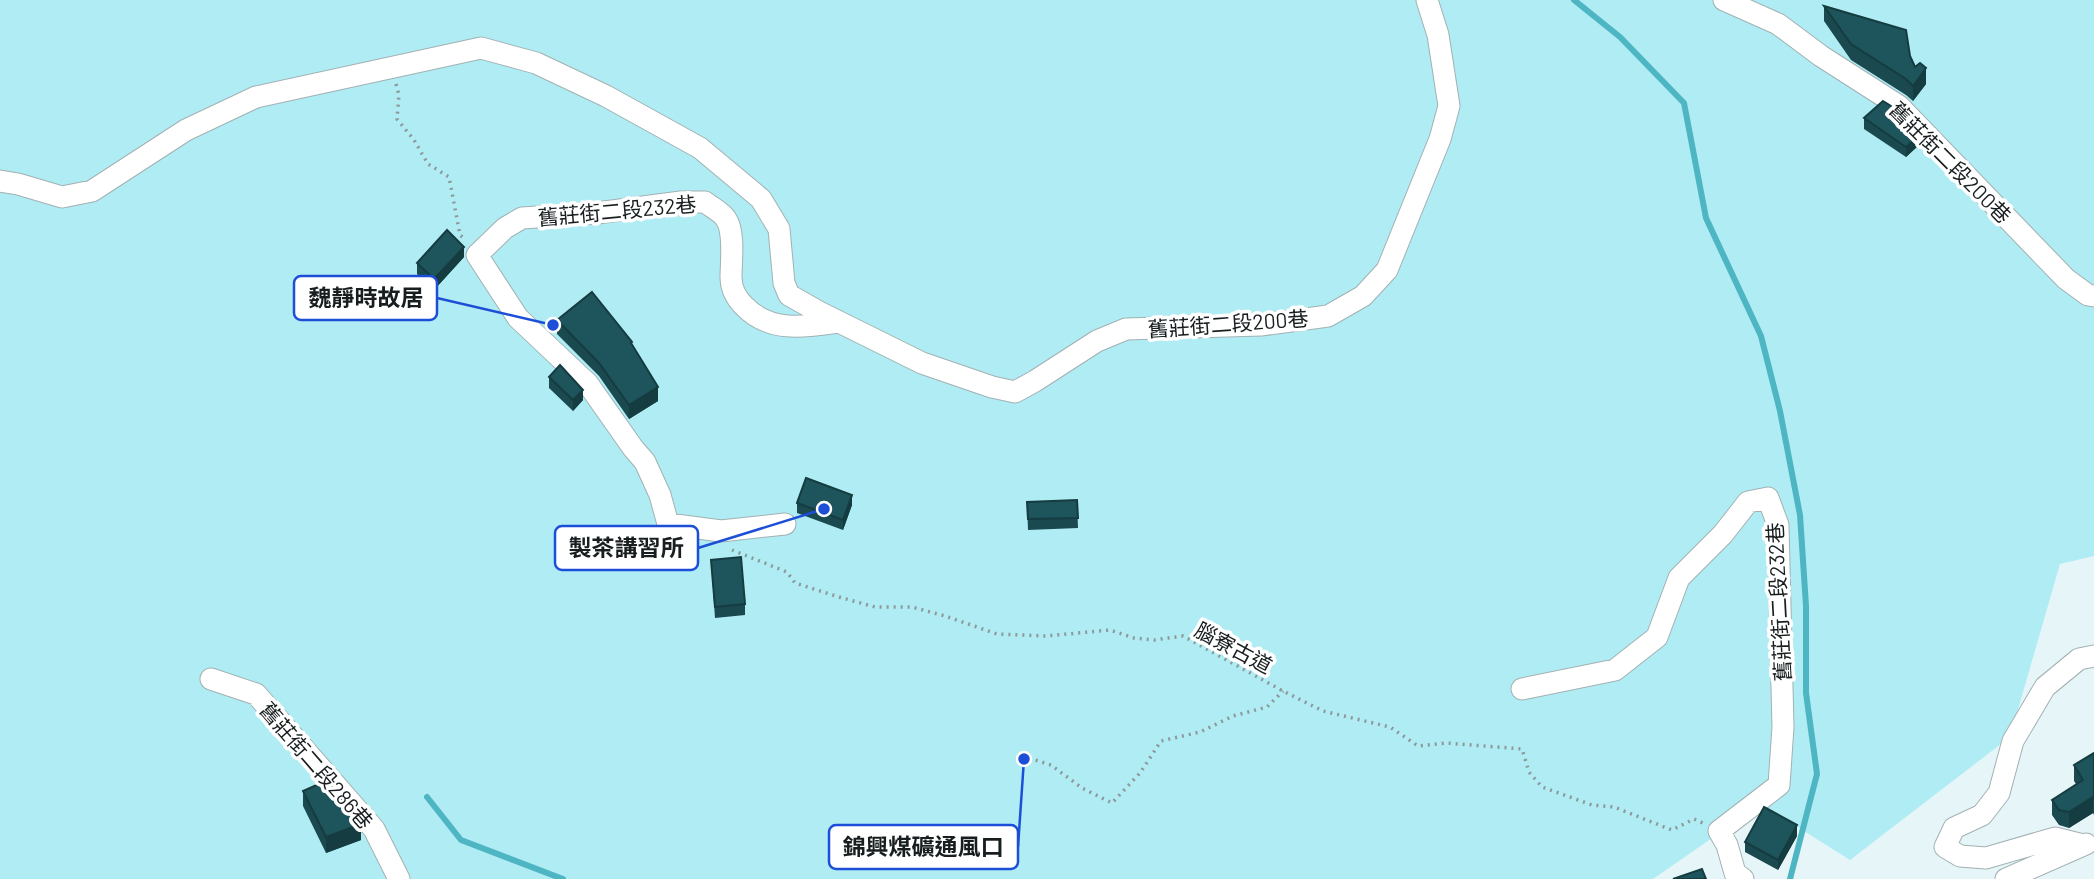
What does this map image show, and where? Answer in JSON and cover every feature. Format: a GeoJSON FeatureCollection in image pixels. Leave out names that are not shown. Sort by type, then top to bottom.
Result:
{"type":"FeatureCollection","features":[{"type":"Feature","properties":{"kind":"street","name":"舊莊街二段200巷"},"geometry":{"type":"LineString","coordinates":[[392,69],[481,48],[536,63],[606,96],[700,148],[761,199],[779,229],[784,283],[789,295],[922,363],[1015,392],[1097,341],[1126,329],[1261,325],[1328,316],[1363,296],[1387,270],[1440,139],[1449,106],[1438,35],[1427,0]]}},
{"type":"Feature","properties":{"kind":"street","name":"舊莊街二段200巷"},"geometry":{"type":"LineString","coordinates":[[1724,0],[1778,24],[1821,56],[1899,106],[2066,278],[2088,295],[2094,296]]}},
{"type":"Feature","properties":{"kind":"street"},"geometry":{"type":"LineString","coordinates":[[0,181],[62,197],[92,191],[187,130],[256,97],[392,69]]}},
{"type":"Feature","properties":{"kind":"street","name":"舊莊街二段232巷"},"geometry":{"type":"LineString","coordinates":[[481,251],[505,228],[522,218],[597,214],[681,202],[705,202],[726,219],[733,251],[731,280],[737,299],[754,316],[776,325],[797,327],[841,322]]}},
{"type":"Feature","properties":{"kind":"street"},"geometry":{"type":"LineString","coordinates":[[481,251],[477,256],[518,318],[588,384],[645,461],[660,495],[667,524],[721,531],[785,524]]}},
{"type":"Feature","properties":{"kind":"street","name":"舊莊街二段232巷"},"geometry":{"type":"LineString","coordinates":[[1522,689],[1615,670],[1657,637],[1679,578],[1723,534],[1748,502],[1768,498],[1778,525],[1783,727],[1779,785],[1719,831]]}},
{"type":"Feature","properties":{"kind":"street"},"geometry":{"type":"LineString","coordinates":[[2088,843],[2055,838],[1986,858],[1960,856],[1945,847],[1954,828],[1982,815],[1999,793],[2013,741],[2045,687],[2079,659],[2094,656]]}},
{"type":"Feature","properties":{"kind":"street","name":"舊莊街二段286巷"},"geometry":{"type":"LineString","coordinates":[[211,679],[256,694],[373,829],[399,879]]}},
{"type":"Feature","properties":{"kind":"street"},"geometry":{"type":"LineString","coordinates":[[1719,831],[1727,845],[1734,873],[1742,879]]}},
{"type":"Feature","properties":{"kind":"street"},"geometry":{"type":"LineString","coordinates":[[2006,879],[2088,843]]}},
{"type":"Feature","properties":{"kind":"path"},"geometry":{"type":"LineString","coordinates":[[392,69],[399,95],[397,119],[428,164],[449,177],[460,235],[481,251]]}},
{"type":"Feature","properties":{"kind":"path","name":"腦寮古道"},"geometry":{"type":"LineString","coordinates":[[731,550],[787,572],[796,583],[839,597],[875,607],[912,607],[997,635],[1046,636],[1110,631],[1154,640],[1183,636],[1323,711],[1390,727],[1418,746],[1446,743],[1522,749],[1530,772],[1542,787],[1592,806],[1614,807],[1672,830],[1694,819],[1719,831]]}},
{"type":"Feature","properties":{"kind":"path"},"geometry":{"type":"LineString","coordinates":[[1029,758],[1051,765],[1082,788],[1112,803],[1140,773],[1161,741],[1200,732],[1233,716],[1266,707],[1283,691]]}},
{"type":"Feature","properties":{"kind":"shaded area"},"geometry":{"type":"Polygon","coordinates":[[[0,0],[2094,0],[2094,556],[2060,564],[2010,737],[1850,860],[1761,804],[1653,879],[0,879],[0,0]]]}},
{"type":"Feature","properties":{"kind":"building"},"geometry":{"type":"Polygon","coordinates":[[[1824,6],[1906,30],[1910,56],[1915,67],[1920,63],[1926,68],[1913,86],[1851,44],[1824,6]]]}},
{"type":"Feature","properties":{"kind":"building"},"geometry":{"type":"Polygon","coordinates":[[[1883,101],[1919,135],[1906,147],[1864,118],[1883,101]]]}},
{"type":"Feature","properties":{"kind":"building"},"geometry":{"type":"Polygon","coordinates":[[[447,230],[464,247],[434,279],[417,263],[447,230]]]}},
{"type":"Feature","properties":{"kind":"building"},"geometry":{"type":"Polygon","coordinates":[[[592,292],[632,342],[658,387],[629,405],[599,363],[557,320],[592,292]]]}},
{"type":"Feature","properties":{"kind":"building"},"geometry":{"type":"Polygon","coordinates":[[[560,365],[583,390],[573,400],[549,377],[560,365]]]}},
{"type":"Feature","properties":{"kind":"building"},"geometry":{"type":"Polygon","coordinates":[[[806,478],[852,495],[843,520],[797,503],[806,478]]]}},
{"type":"Feature","properties":{"kind":"building"},"geometry":{"type":"Polygon","coordinates":[[[1077,500],[1078,518],[1028,519],[1027,502],[1077,500]]]}},
{"type":"Feature","properties":{"kind":"building"},"geometry":{"type":"Polygon","coordinates":[[[741,557],[745,604],[715,607],[711,560],[741,557]]]}},
{"type":"Feature","properties":{"kind":"building"},"geometry":{"type":"Polygon","coordinates":[[[2094,753],[2094,799],[2093,797],[2069,812],[2059,810],[2052,800],[2083,780],[2074,765],[2094,753]]]}},
{"type":"Feature","properties":{"kind":"building"},"geometry":{"type":"Polygon","coordinates":[[[328,780],[351,807],[361,824],[326,837],[303,791],[328,780]]]}},
{"type":"Feature","properties":{"kind":"building"},"geometry":{"type":"Polygon","coordinates":[[[1764,807],[1797,825],[1778,860],[1745,842],[1764,807]]]}},
{"type":"Feature","properties":{"kind":"building"},"geometry":{"type":"Polygon","coordinates":[[[1702,869],[1706,879],[1673,879],[1702,869]]]}},
{"type":"Feature","properties":{"kind":"waterway"},"geometry":{"type":"LineString","coordinates":[[1574,0],[1620,37],[1684,103],[1706,218],[1761,336],[1780,411],[1800,515],[1806,606],[1806,693],[1817,774],[1790,879]]}},
{"type":"Feature","properties":{"kind":"waterway"},"geometry":{"type":"LineString","coordinates":[[427,797],[461,840],[563,879]]}},
{"type":"Feature","properties":{"kind":"place","name":"魏靜時故居"},"geometry":{"type":"Point","coordinates":[553,325]}},
{"type":"Feature","properties":{"kind":"place","name":"製茶講習所"},"geometry":{"type":"Point","coordinates":[824,509]}},
{"type":"Feature","properties":{"kind":"place","name":"錦興煤礦通風口"},"geometry":{"type":"Point","coordinates":[1024,759]}}]}
